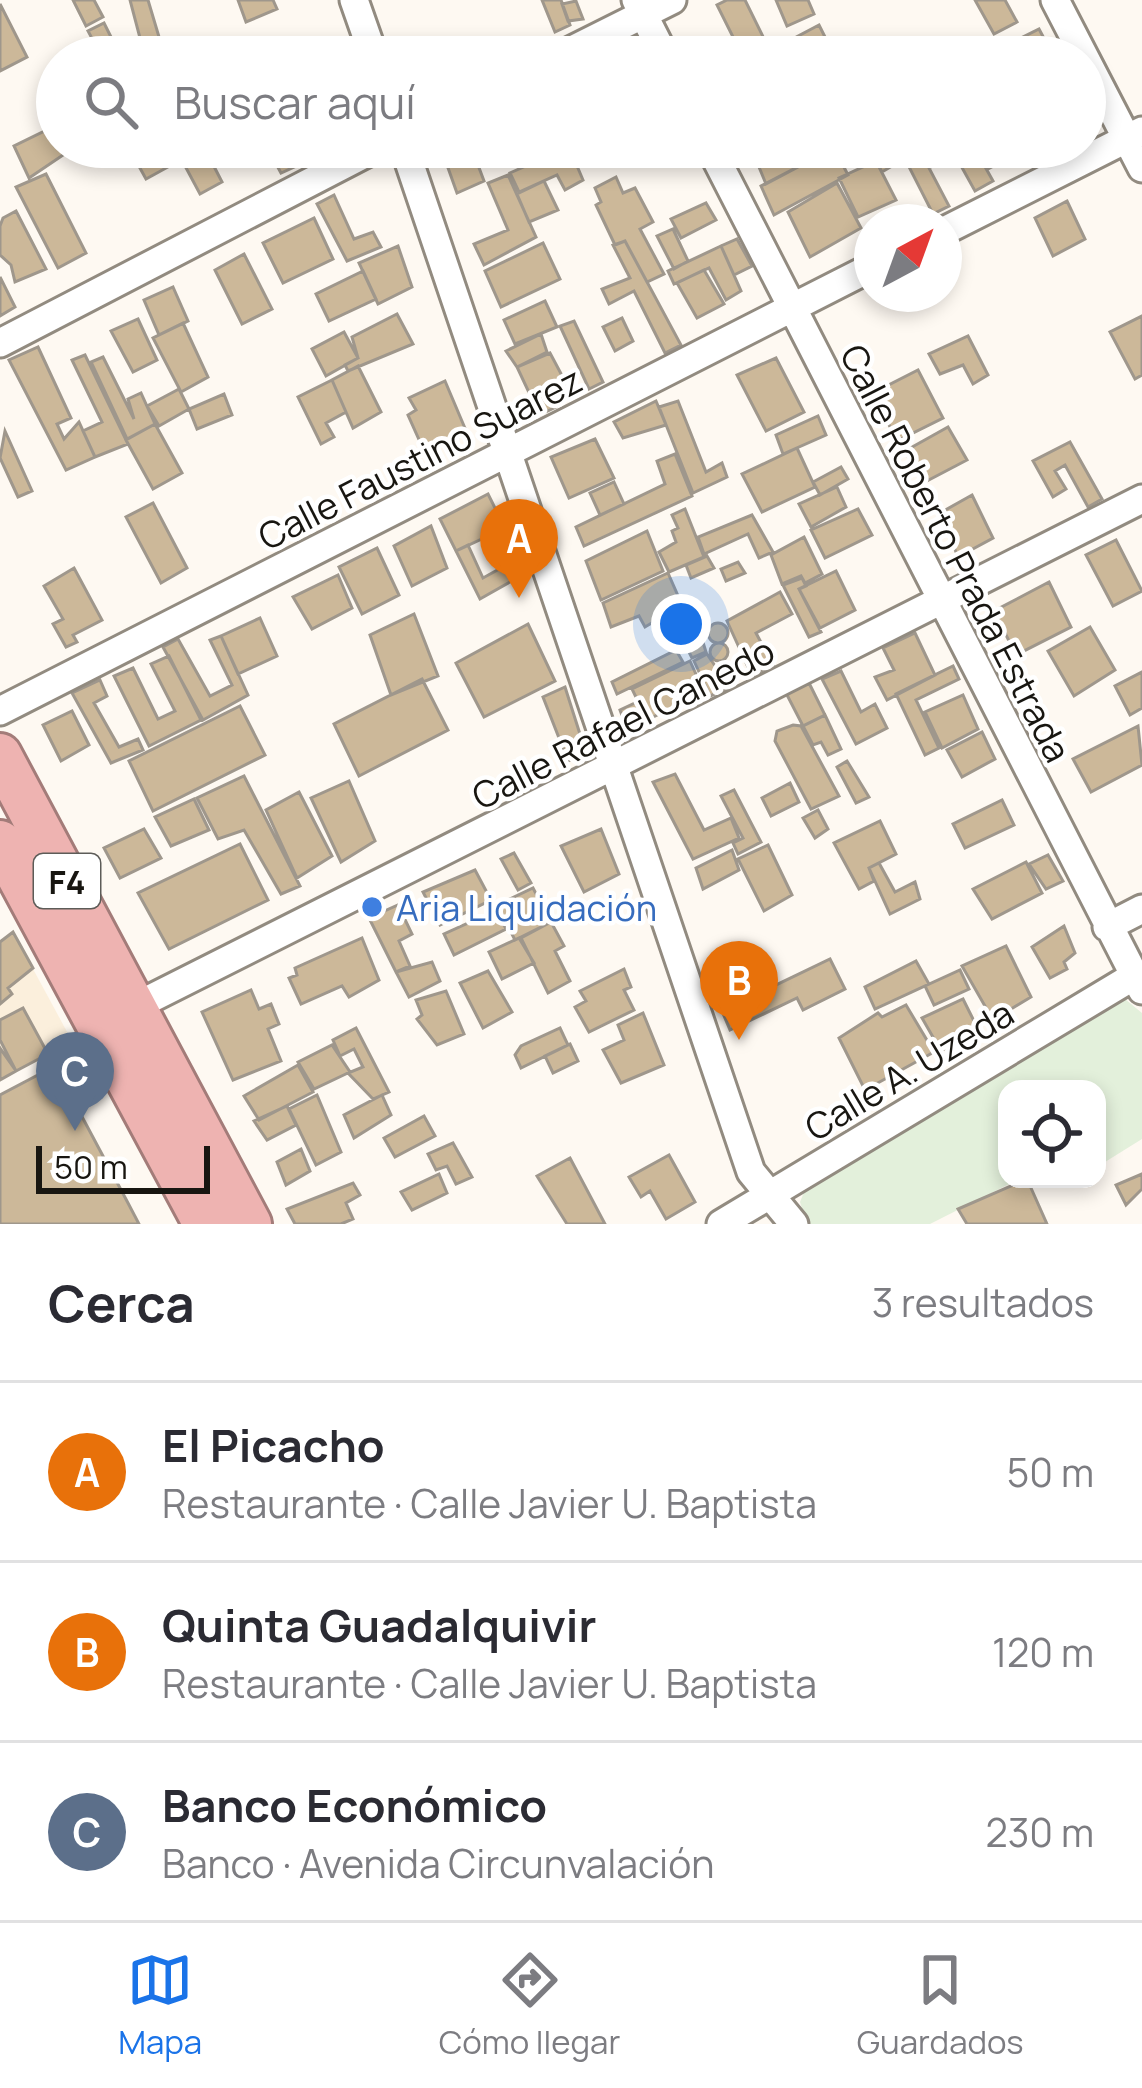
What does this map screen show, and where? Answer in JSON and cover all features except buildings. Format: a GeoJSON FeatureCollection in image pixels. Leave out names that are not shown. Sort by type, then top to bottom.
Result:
{"type":"FeatureCollection","features":[{"type":"Feature","properties":{"kind":"highway","name":"F4"},"geometry":{"type":"LineString","coordinates":[[0,755],[250,1224]]}},
{"type":"Feature","properties":{"kind":"highway","name":"F4"},"geometry":{"type":"LineString","coordinates":[[0,842],[205,1224]]}},
{"type":"Feature","properties":{"kind":"street"},"geometry":{"type":"LineString","coordinates":[[355,0],[367,36]]}},
{"type":"Feature","properties":{"kind":"street"},"geometry":{"type":"LineString","coordinates":[[592,36],[640,7],[672,0]]}},
{"type":"Feature","properties":{"kind":"street"},"geometry":{"type":"LineString","coordinates":[[1055,0],[1076,36]]}},
{"type":"Feature","properties":{"kind":"street"},"geometry":{"type":"LineString","coordinates":[[640,7],[654,36]]}},
{"type":"Feature","properties":{"kind":"street"},"geometry":{"type":"LineString","coordinates":[[1106,86],[1135,135],[1142,168]]}},
{"type":"Feature","properties":{"kind":"street"},"geometry":{"type":"LineString","coordinates":[[1106,150],[1135,135]]}},
{"type":"Feature","properties":{"kind":"street"},"geometry":{"type":"LineString","coordinates":[[0,343],[338,168]]}},
{"type":"Feature","properties":{"kind":"street"},"geometry":{"type":"LineString","coordinates":[[411,168],[751,1172],[767,1197],[794,1224]]}},
{"type":"Feature","properties":{"kind":"street","name":"Calle Roberto Prada Estrada"},"geometry":{"type":"LineString","coordinates":[[720,168],[1138,983]]}},
{"type":"Feature","properties":{"kind":"street"},"geometry":{"type":"LineString","coordinates":[[962,222],[1069,168]]}},
{"type":"Feature","properties":{"kind":"street","name":"Calle Faustino Suarez"},"geometry":{"type":"LineString","coordinates":[[0,712],[854,276]]}},
{"type":"Feature","properties":{"kind":"street","name":"Calle Rafael Canedo"},"geometry":{"type":"LineString","coordinates":[[134,1007],[1142,499]]}},
{"type":"Feature","properties":{"kind":"street"},"geometry":{"type":"LineString","coordinates":[[1107,927],[1142,909]]}},
{"type":"Feature","properties":{"kind":"street","name":"Calle A. Uzeda"},"geometry":{"type":"LineString","coordinates":[[721,1224],[1138,983]]}},
{"type":"Feature","properties":{"kind":"shaded area"},"geometry":{"type":"Polygon","coordinates":[[[13,932],[72,1041],[0,1080],[0,942],[13,932]]]}},
{"type":"Feature","properties":{"kind":"green space"},"geometry":{"type":"Polygon","coordinates":[[[1125,999],[1142,1013],[1142,1139],[1106,1161],[1106,1080],[998,1080],[1001,1188],[930,1224],[807,1224],[800,1202],[807,1185],[1125,999]]]}},
{"type":"Feature","properties":{"kind":"place","name":"El Picacho"},"geometry":{"type":"Point","coordinates":[519,598]}},
{"type":"Feature","properties":{"kind":"place","name":"Aria Liquidación"},"geometry":{"type":"Point","coordinates":[372,907]}},
{"type":"Feature","properties":{"kind":"place","name":"Quinta Guadalquivir"},"geometry":{"type":"Point","coordinates":[739,1040]}},
{"type":"Feature","properties":{"kind":"place","name":"Banco Económico"},"geometry":{"type":"Point","coordinates":[75,1131]}}]}
